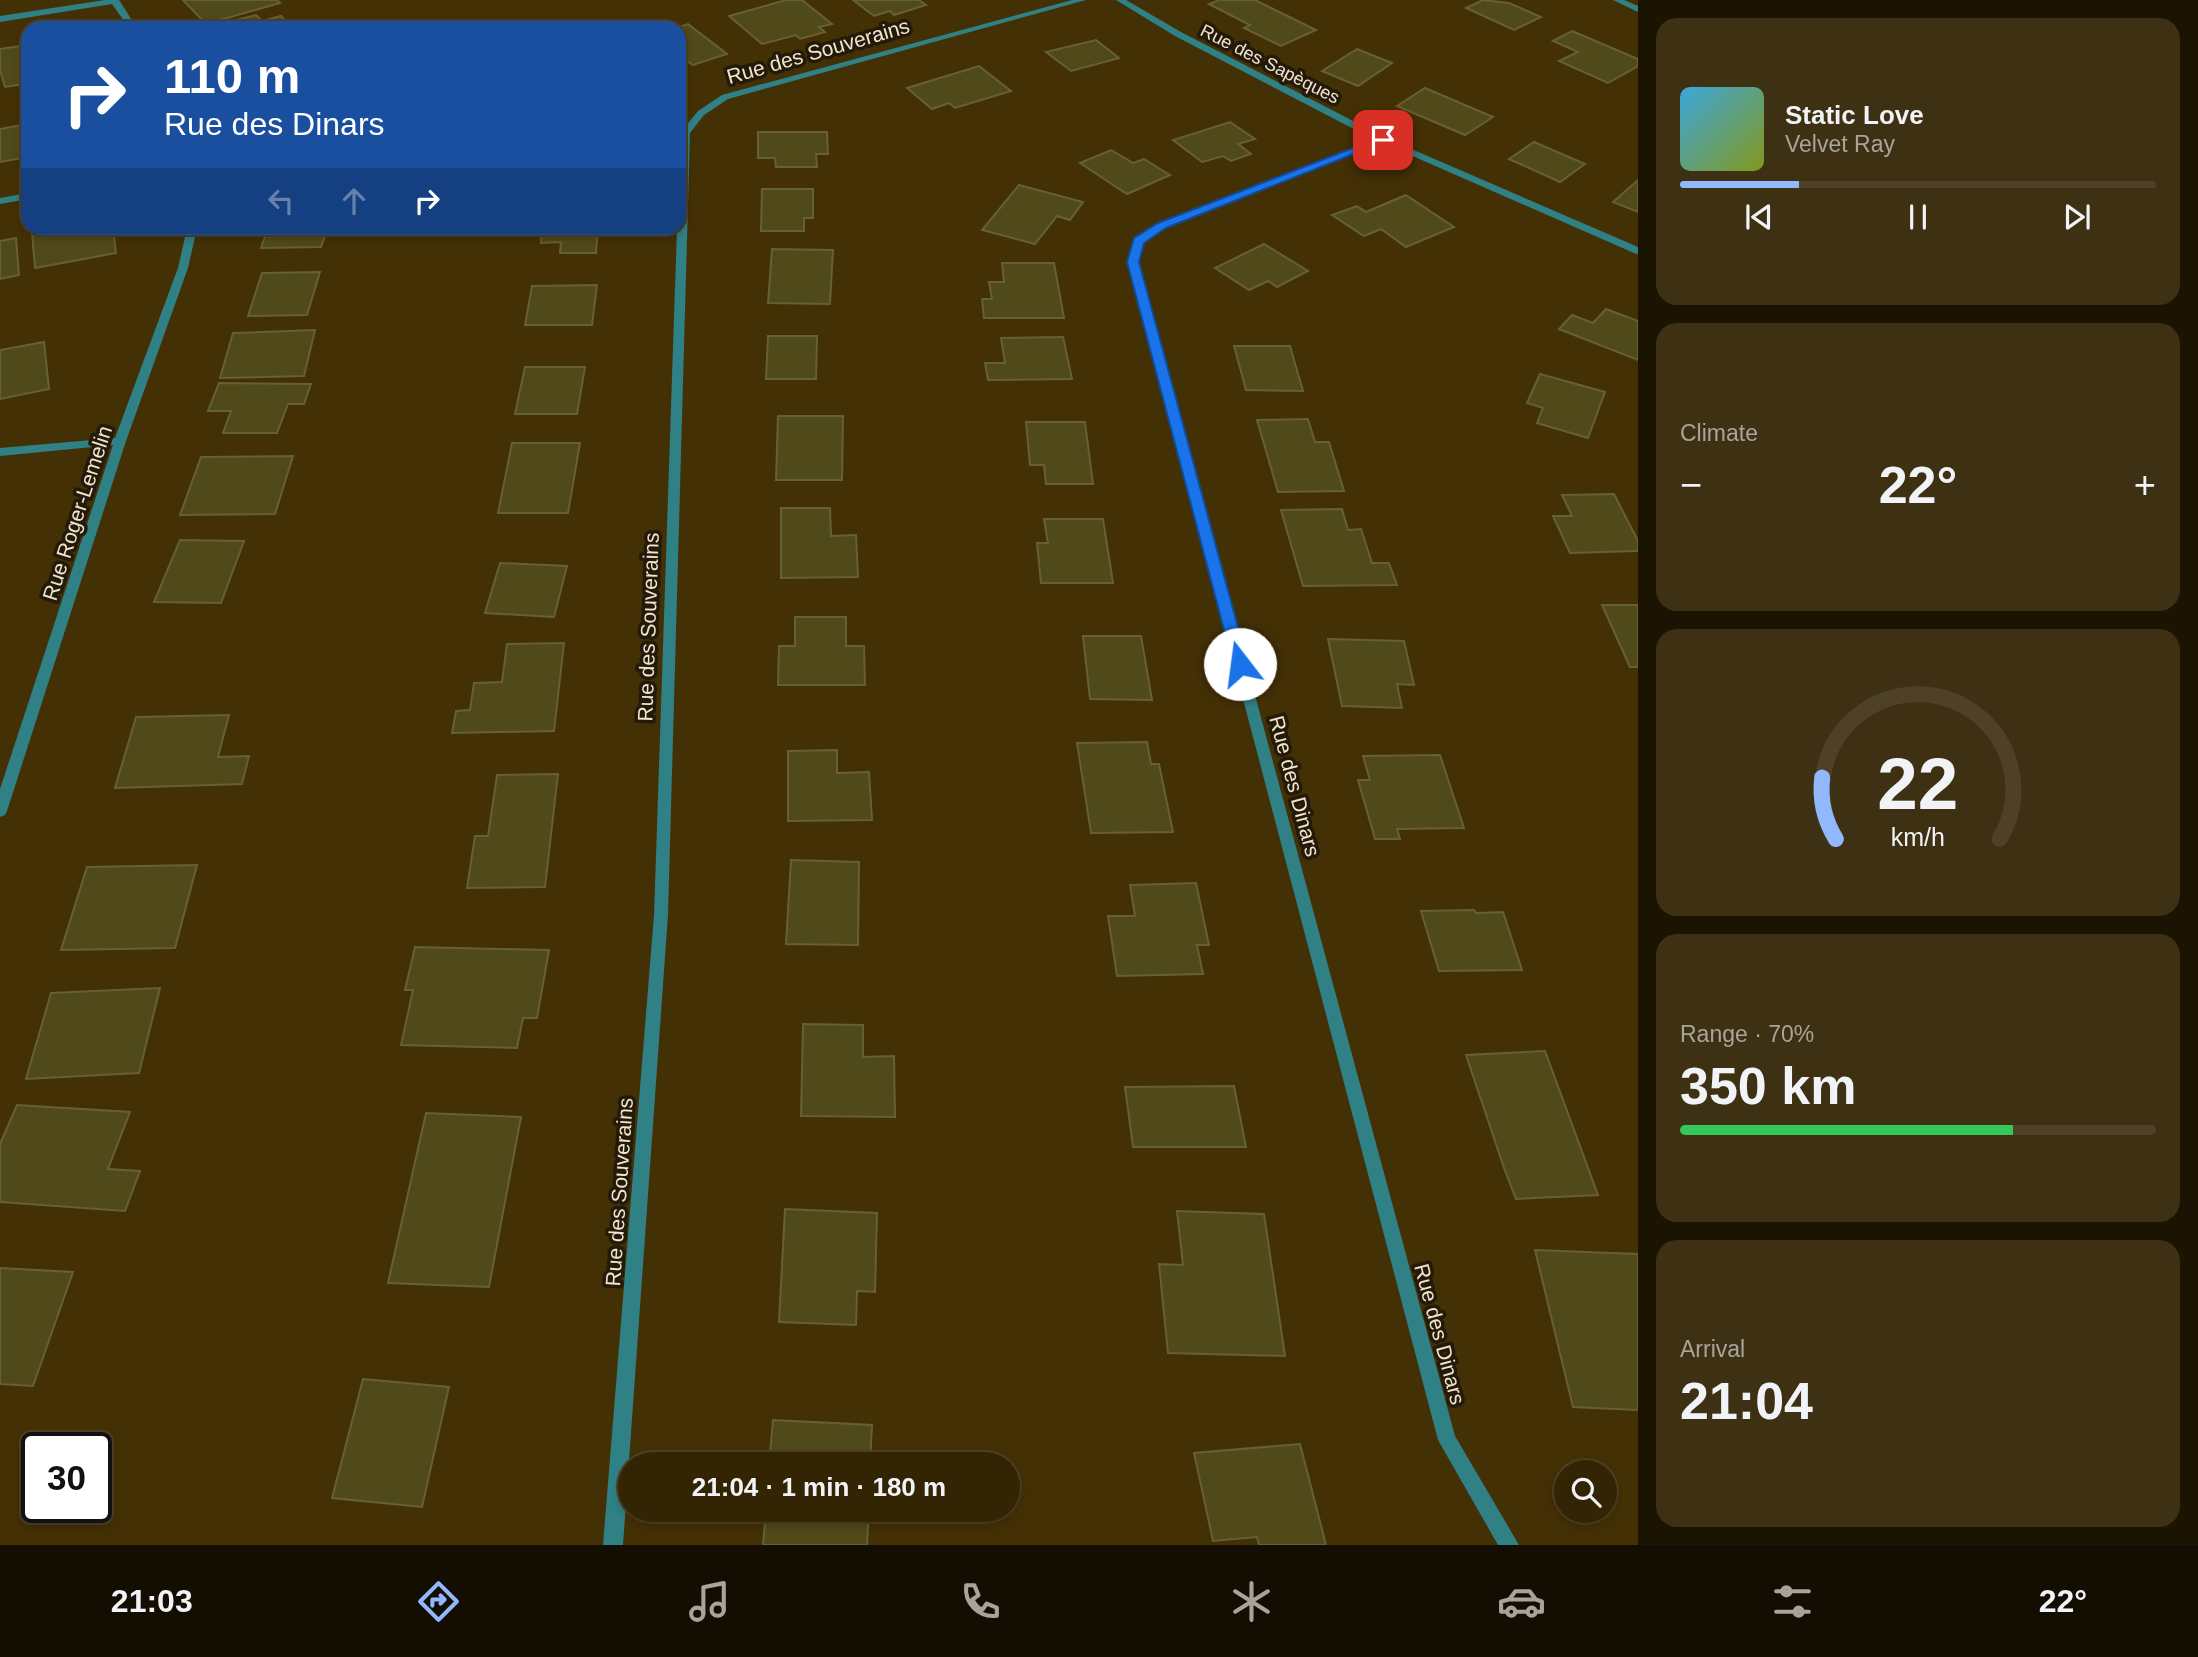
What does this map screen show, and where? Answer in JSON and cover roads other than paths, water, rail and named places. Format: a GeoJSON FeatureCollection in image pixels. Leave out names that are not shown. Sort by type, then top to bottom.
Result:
{"type":"FeatureCollection","features":[{"type":"Feature","properties":{"kind":"street"},"geometry":{"type":"LineString","coordinates":[[0,19],[115,0],[128,21]]}},
{"type":"Feature","properties":{"kind":"street","name":"Rue des Souverains"},"geometry":{"type":"LineString","coordinates":[[686,132],[701,113],[725,97],[1082,0]]}},
{"type":"Feature","properties":{"kind":"street","name":"Rue des Sapèques"},"geometry":{"type":"LineString","coordinates":[[1120,0],[1178,34],[1383,140],[1638,251]]}},
{"type":"Feature","properties":{"kind":"street"},"geometry":{"type":"LineString","coordinates":[[1617,0],[1638,9]]}},
{"type":"Feature","properties":{"kind":"street","name":"Rue des Dinars"},"geometry":{"type":"LineString","coordinates":[[1383,140],[1162,225],[1139,241],[1133,262],[1447,1440],[1509,1545]]}},
{"type":"Feature","properties":{"kind":"street"},"geometry":{"type":"LineString","coordinates":[[0,201],[21,196]]}},
{"type":"Feature","properties":{"kind":"street","name":"Rue Roger-Lemelin"},"geometry":{"type":"LineString","coordinates":[[0,811],[120,441],[183,268],[190,235]]}},
{"type":"Feature","properties":{"kind":"street","name":"Rue des Souverains"},"geometry":{"type":"LineString","coordinates":[[613,1545],[662,915],[681,235]]}},
{"type":"Feature","properties":{"kind":"street"},"geometry":{"type":"LineString","coordinates":[[0,452],[120,441]]}}]}
